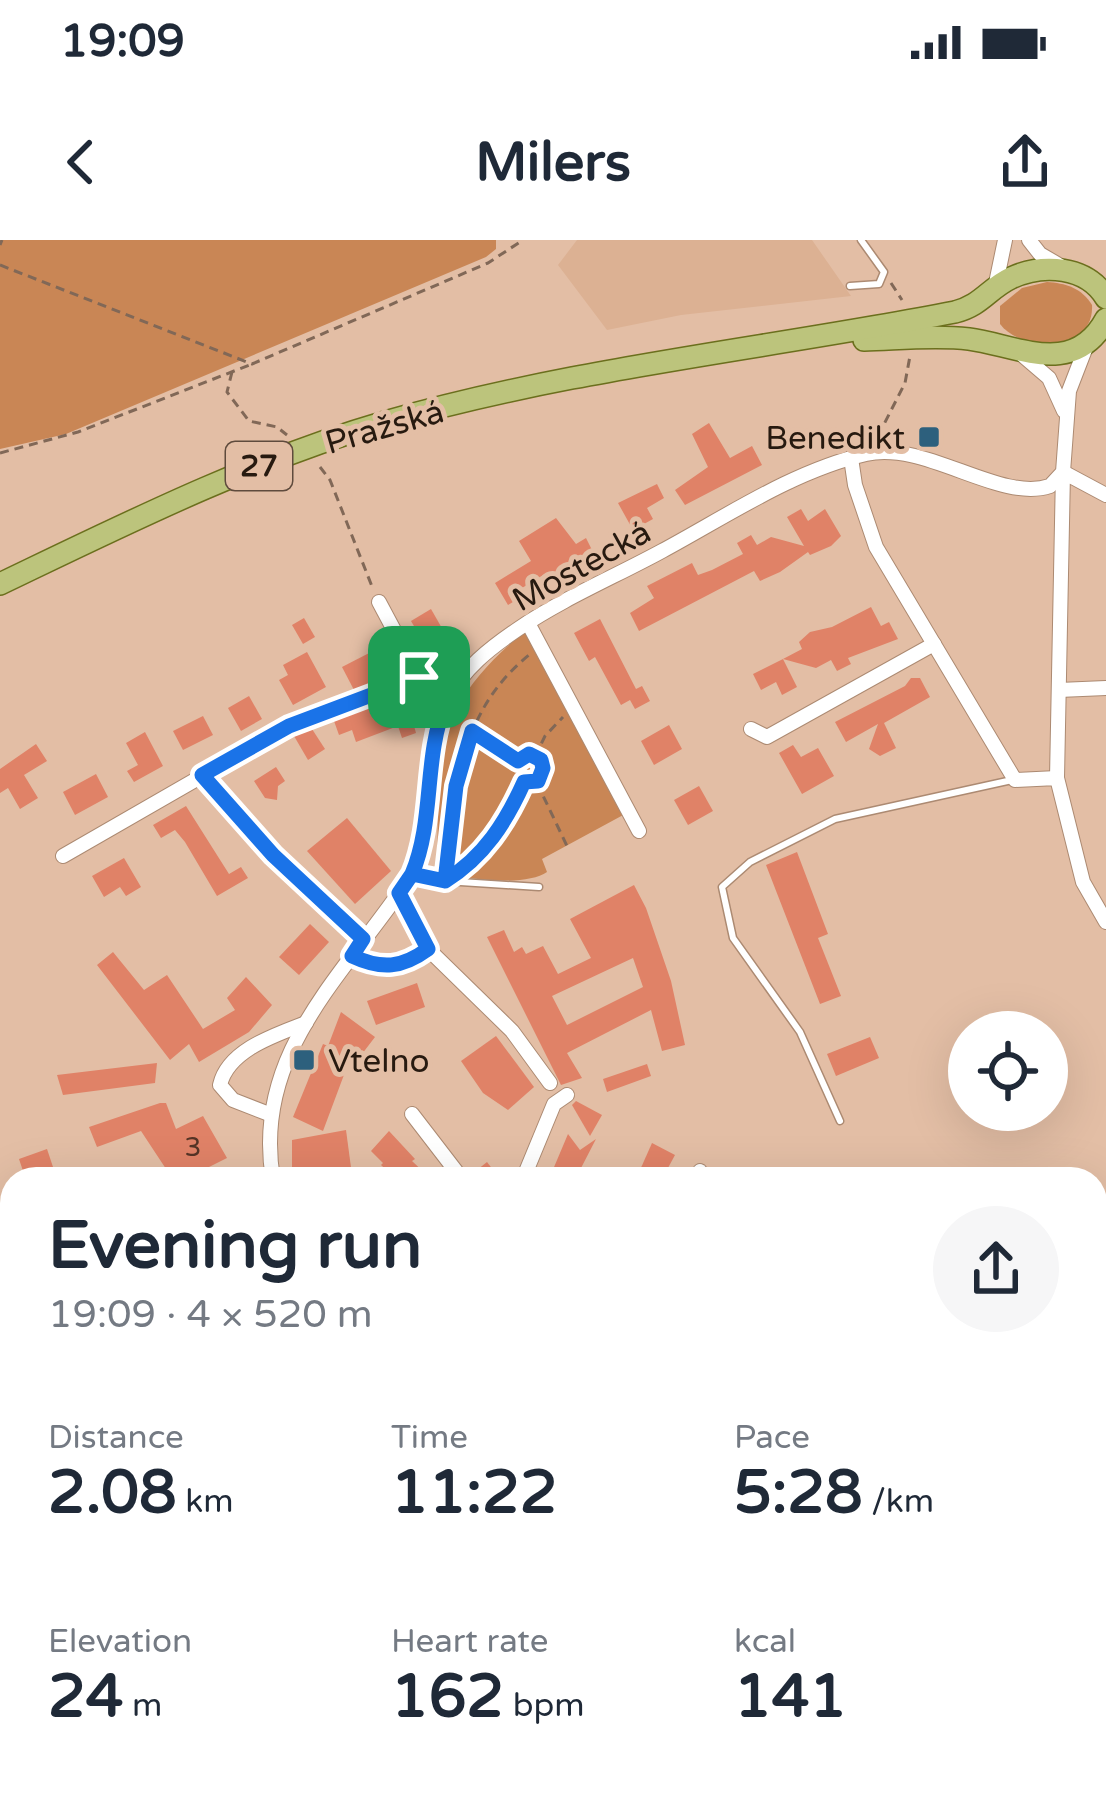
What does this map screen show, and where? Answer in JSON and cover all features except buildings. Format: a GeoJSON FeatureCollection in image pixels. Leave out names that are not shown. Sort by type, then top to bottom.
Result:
{"type":"FeatureCollection","features":[{"type":"Feature","properties":{"kind":"main road","name":"Pražská"},"geometry":{"type":"LineString","coordinates":[[0,584],[138,518],[306,449],[384,423],[622,367],[910,330],[976,307],[1012,278],[1034,271],[1095,285]]}},
{"type":"Feature","properties":{"kind":"main road"},"geometry":{"type":"LineString","coordinates":[[990,294],[982,324],[992,339],[1012,350]]}},
{"type":"Feature","properties":{"kind":"main road","name":"Pražská"},"geometry":{"type":"LineString","coordinates":[[910,330],[1053,354],[1100,330]]}},
{"type":"Feature","properties":{"kind":"street"},"geometry":{"type":"LineString","coordinates":[[990,294],[1006,240]]}},
{"type":"Feature","properties":{"kind":"street"},"geometry":{"type":"LineString","coordinates":[[1029,240],[1040,254],[1095,285]]}},
{"type":"Feature","properties":{"kind":"street"},"geometry":{"type":"LineString","coordinates":[[1100,330],[1072,379],[1065,416],[1057,778],[1083,882],[1101,903],[1106,922]]}},
{"type":"Feature","properties":{"kind":"street"},"geometry":{"type":"LineString","coordinates":[[1012,350],[1049,378],[1065,416]]}},
{"type":"Feature","properties":{"kind":"street","name":"Mostecká"},"geometry":{"type":"LineString","coordinates":[[272,1167],[269,1114],[283,1066],[306,1022],[412,874],[425,838],[432,751],[446,702],[469,668],[528,622],[827,463],[868,453],[898,452],[1023,489],[1050,486],[1063,472]]}},
{"type":"Feature","properties":{"kind":"street"},"geometry":{"type":"LineString","coordinates":[[851,458],[876,548],[1015,780],[1057,778]]}},
{"type":"Feature","properties":{"kind":"street"},"geometry":{"type":"LineString","coordinates":[[1063,472],[1106,495]]}},
{"type":"Feature","properties":{"kind":"street"},"geometry":{"type":"LineString","coordinates":[[379,602],[419,677],[446,702]]}},
{"type":"Feature","properties":{"kind":"street"},"geometry":{"type":"LineString","coordinates":[[528,622],[639,831]]}},
{"type":"Feature","properties":{"kind":"street"},"geometry":{"type":"LineString","coordinates":[[751,730],[767,737],[934,644]]}},
{"type":"Feature","properties":{"kind":"street"},"geometry":{"type":"LineString","coordinates":[[63,856],[289,726],[419,677]]}},
{"type":"Feature","properties":{"kind":"street"},"geometry":{"type":"LineString","coordinates":[[1059,690],[1106,688]]}},
{"type":"Feature","properties":{"kind":"street"},"geometry":{"type":"LineString","coordinates":[[202,775],[273,855],[363,939]]}},
{"type":"Feature","properties":{"kind":"street"},"geometry":{"type":"LineString","coordinates":[[399,893],[428,949],[512,1031],[550,1083]]}},
{"type":"Feature","properties":{"kind":"street"},"geometry":{"type":"LineString","coordinates":[[352,956],[374,966],[400,966],[428,949]]}},
{"type":"Feature","properties":{"kind":"street"},"geometry":{"type":"LineString","coordinates":[[269,1114],[233,1100],[220,1085],[222,1077],[231,1062],[272,1036],[306,1022]]}},
{"type":"Feature","properties":{"kind":"street"},"geometry":{"type":"LineString","coordinates":[[528,1167],[554,1104],[567,1096]]}},
{"type":"Feature","properties":{"kind":"street"},"geometry":{"type":"LineString","coordinates":[[412,1114],[452,1167]]}},
{"type":"Feature","properties":{"kind":"lane"},"geometry":{"type":"LineString","coordinates":[[850,286],[878,284],[884,272],[860,240]]}},
{"type":"Feature","properties":{"kind":"lane"},"geometry":{"type":"LineString","coordinates":[[840,1120],[800,1032],[733,938],[722,887],[750,862],[835,819],[1015,780]]}},
{"type":"Feature","properties":{"kind":"lane"},"geometry":{"type":"LineString","coordinates":[[412,874],[445,881],[539,887]]}},
{"type":"Feature","properties":{"kind":"path"},"geometry":{"type":"LineString","coordinates":[[0,454],[78,432],[252,364],[488,263],[523,240]]}},
{"type":"Feature","properties":{"kind":"path"},"geometry":{"type":"LineString","coordinates":[[0,266],[252,364]]}},
{"type":"Feature","properties":{"kind":"path"},"geometry":{"type":"LineString","coordinates":[[868,453],[905,383],[910,330],[902,299],[884,272]]}},
{"type":"Feature","properties":{"kind":"path"},"geometry":{"type":"LineString","coordinates":[[232,372],[227,392],[249,421],[277,427],[306,449],[330,480],[379,602]]}},
{"type":"Feature","properties":{"kind":"path"},"geometry":{"type":"LineString","coordinates":[[445,881],[456,786],[472,731],[484,704],[508,672],[530,655]]}},
{"type":"Feature","properties":{"kind":"path"},"geometry":{"type":"LineString","coordinates":[[535,757],[545,736],[564,716]]}},
{"type":"Feature","properties":{"kind":"path"},"geometry":{"type":"LineString","coordinates":[[472,731],[518,761]]}},
{"type":"Feature","properties":{"kind":"path"},"geometry":{"type":"LineString","coordinates":[[524,782],[516,771],[518,761],[529,754],[543,768],[536,781]]}},
{"type":"Feature","properties":{"kind":"path"},"geometry":{"type":"LineString","coordinates":[[524,782],[536,781]]}},
{"type":"Feature","properties":{"kind":"path"},"geometry":{"type":"LineString","coordinates":[[536,781],[566,846]]}},
{"type":"Feature","properties":{"kind":"path"},"geometry":{"type":"LineString","coordinates":[[445,881],[500,831],[524,782]]}},
{"type":"Feature","properties":{"kind":"shaded area"},"geometry":{"type":"Polygon","coordinates":[[[0,240],[496,240],[496,249],[66,434],[0,449],[0,240]]]}},
{"type":"Feature","properties":{"kind":"shaded area"},"geometry":{"type":"Polygon","coordinates":[[[577,240],[812,240],[851,296],[681,315],[607,330],[558,265],[577,240]]]}},
{"type":"Feature","properties":{"kind":"shaded area"},"geometry":{"type":"Polygon","coordinates":[[[1047,282],[1072,288],[1088,299],[1090,320],[1082,332],[1056,343],[1011,334],[1000,324],[1000,306],[1022,288],[1047,282]]]}},
{"type":"Feature","properties":{"kind":"shaded area"},"geometry":{"type":"Polygon","coordinates":[[[525,631],[625,814],[542,859],[547,872],[537,877],[493,880],[437,870],[446,737],[471,686],[525,631]]]}},
{"type":"Feature","properties":{"kind":"place","name":"Benedikt"},"geometry":{"type":"Point","coordinates":[929,437]}},
{"type":"Feature","properties":{"kind":"place","name":"Vtelno"},"geometry":{"type":"Point","coordinates":[304,1060]}},
{"type":"Feature","properties":{"kind":"route"},"geometry":{"type":"LineString","coordinates":[[419,677],[289,726],[202,775],[273,855],[363,939],[352,956],[374,966],[400,966],[428,949],[399,893],[412,874],[445,881],[456,786],[472,731],[518,761],[529,754],[541,760],[542,775],[538,781],[524,782],[500,831],[454,875],[445,881],[412,874],[425,838],[432,751],[446,702],[419,677]]}}]}
